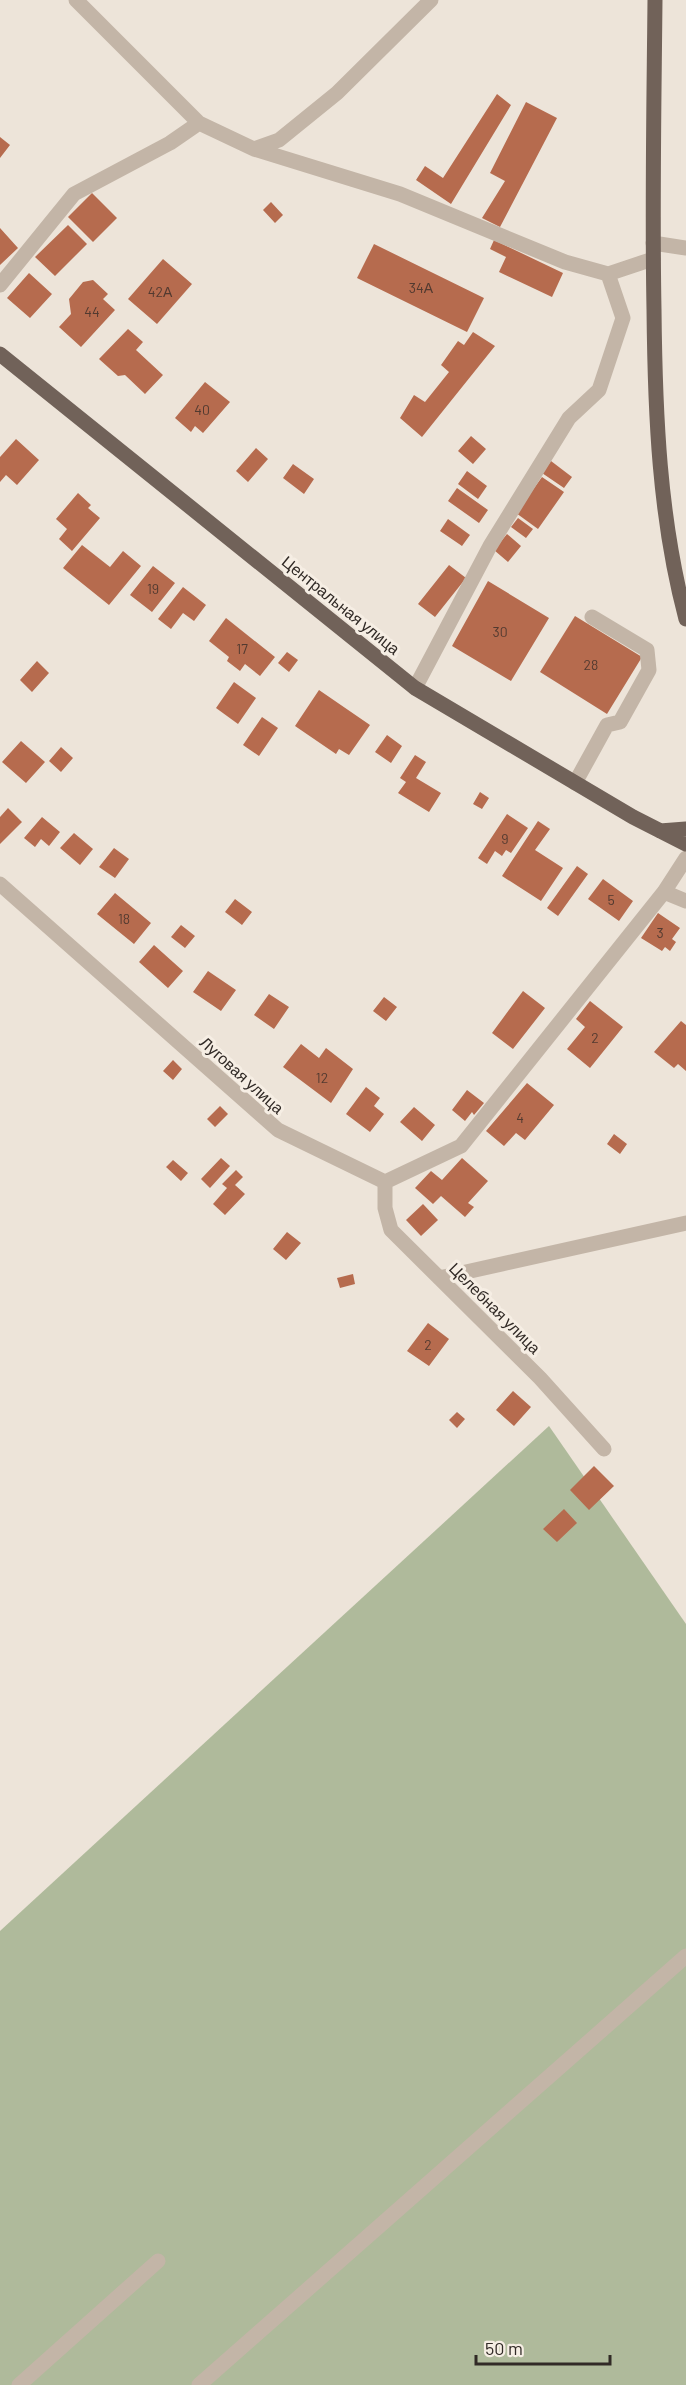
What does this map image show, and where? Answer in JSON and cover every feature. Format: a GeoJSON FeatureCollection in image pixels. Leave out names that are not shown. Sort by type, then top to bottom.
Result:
{"type":"FeatureCollection","features":[{"type":"Feature","properties":{"kind":"main road"},"geometry":{"type":"LineString","coordinates":[[655,0],[653,243],[655,414],[671,565],[686,619]]}},
{"type":"Feature","properties":{"kind":"main road","name":"Центральная улица"},"geometry":{"type":"LineString","coordinates":[[0,354],[415,688],[575,783],[686,844]]}},
{"type":"Feature","properties":{"kind":"main road"},"geometry":{"type":"LineString","coordinates":[[660,831],[686,829]]}},
{"type":"Feature","properties":{"kind":"street"},"geometry":{"type":"LineString","coordinates":[[254,149],[279,140],[337,93],[431,0]]}},
{"type":"Feature","properties":{"kind":"street"},"geometry":{"type":"LineString","coordinates":[[83,2],[199,123],[254,149],[400,194],[565,262],[609,274],[653,259]]}},
{"type":"Feature","properties":{"kind":"street"},"geometry":{"type":"LineString","coordinates":[[0,285],[74,194],[170,143],[199,123]]}},
{"type":"Feature","properties":{"kind":"street"},"geometry":{"type":"LineString","coordinates":[[653,243],[686,248]]}},
{"type":"Feature","properties":{"kind":"street"},"geometry":{"type":"LineString","coordinates":[[415,688],[485,555],[557,438],[570,418],[599,390],[623,318],[609,274]]}},
{"type":"Feature","properties":{"kind":"street"},"geometry":{"type":"LineString","coordinates":[[575,783],[607,725],[620,722],[650,670],[646,650],[592,617]]}},
{"type":"Feature","properties":{"kind":"street"},"geometry":{"type":"LineString","coordinates":[[385,1182],[461,1146],[664,892],[686,858]]}},
{"type":"Feature","properties":{"kind":"street","name":"Луговая улица"},"geometry":{"type":"LineString","coordinates":[[0,884],[278,1130],[385,1182]]}},
{"type":"Feature","properties":{"kind":"street"},"geometry":{"type":"LineString","coordinates":[[664,892],[686,901]]}},
{"type":"Feature","properties":{"kind":"street","name":"Целебная улица"},"geometry":{"type":"LineString","coordinates":[[385,1182],[385,1208],[391,1230],[540,1378],[604,1449]]}},
{"type":"Feature","properties":{"kind":"street"},"geometry":{"type":"LineString","coordinates":[[439,1278],[686,1223]]}},
{"type":"Feature","properties":{"kind":"street"},"geometry":{"type":"LineString","coordinates":[[200,2385],[686,1956]]}},
{"type":"Feature","properties":{"kind":"street"},"geometry":{"type":"LineString","coordinates":[[19,2385],[158,2261]]}},
{"type":"Feature","properties":{"kind":"green space"},"geometry":{"type":"Polygon","coordinates":[[[549,1426],[686,1624],[686,2385],[0,2385],[0,1931],[549,1426]]]}},
{"type":"Feature","properties":{"kind":"building"},"geometry":{"type":"Polygon","coordinates":[[[497,94],[511,105],[451,204],[416,180],[425,166],[443,178],[497,94]]]}},
{"type":"Feature","properties":{"kind":"building"},"geometry":{"type":"Polygon","coordinates":[[[526,102],[557,118],[500,227],[482,218],[505,181],[490,173],[526,102]]]}},
{"type":"Feature","properties":{"kind":"building"},"geometry":{"type":"Polygon","coordinates":[[[0,137],[10,145],[0,158],[0,137]]]}},
{"type":"Feature","properties":{"kind":"building"},"geometry":{"type":"Polygon","coordinates":[[[92,193],[117,218],[93,242],[68,217],[92,193]]]}},
{"type":"Feature","properties":{"kind":"building"},"geometry":{"type":"Polygon","coordinates":[[[271,202],[283,215],[275,223],[263,210],[271,202]]]}},
{"type":"Feature","properties":{"kind":"building"},"geometry":{"type":"Polygon","coordinates":[[[68,225],[87,244],[55,276],[35,257],[68,225]]]}},
{"type":"Feature","properties":{"kind":"building"},"geometry":{"type":"Polygon","coordinates":[[[0,228],[18,248],[0,265],[0,228]]]}},
{"type":"Feature","properties":{"kind":"building"},"geometry":{"type":"Polygon","coordinates":[[[494,240],[563,273],[552,297],[499,272],[506,257],[490,249],[494,240]]]}},
{"type":"Feature","properties":{"kind":"building"},"geometry":{"type":"Polygon","coordinates":[[[374,244],[484,298],[467,332],[357,278],[374,244]]]}},
{"type":"Feature","properties":{"kind":"building"},"geometry":{"type":"Polygon","coordinates":[[[163,259],[192,284],[157,324],[128,299],[163,259]]]}},
{"type":"Feature","properties":{"kind":"building"},"geometry":{"type":"Polygon","coordinates":[[[29,273],[52,294],[30,318],[7,298],[29,273]]]}},
{"type":"Feature","properties":{"kind":"building"},"geometry":{"type":"Polygon","coordinates":[[[93,280],[108,294],[103,299],[115,310],[81,347],[59,327],[71,314],[69,299],[83,282],[93,280]]]}},
{"type":"Feature","properties":{"kind":"building"},"geometry":{"type":"Polygon","coordinates":[[[128,329],[143,342],[136,350],[163,375],[145,394],[125,375],[118,376],[99,359],[128,329]]]}},
{"type":"Feature","properties":{"kind":"building"},"geometry":{"type":"Polygon","coordinates":[[[473,332],[495,346],[422,437],[400,418],[414,395],[425,402],[449,372],[441,365],[458,341],[464,345],[473,332]]]}},
{"type":"Feature","properties":{"kind":"building"},"geometry":{"type":"Polygon","coordinates":[[[205,382],[230,402],[203,433],[195,426],[191,432],[175,418],[205,382]]]}},
{"type":"Feature","properties":{"kind":"building"},"geometry":{"type":"Polygon","coordinates":[[[471,436],[486,449],[473,464],[458,451],[471,436]]]}},
{"type":"Feature","properties":{"kind":"building"},"geometry":{"type":"Polygon","coordinates":[[[16,439],[39,460],[17,485],[6,475],[0,482],[0,457],[16,439]]]}},
{"type":"Feature","properties":{"kind":"building"},"geometry":{"type":"Polygon","coordinates":[[[256,448],[268,459],[248,482],[236,471],[256,448]]]}},
{"type":"Feature","properties":{"kind":"building"},"geometry":{"type":"Polygon","coordinates":[[[551,461],[572,477],[564,488],[542,473],[551,461]]]}},
{"type":"Feature","properties":{"kind":"building"},"geometry":{"type":"Polygon","coordinates":[[[293,464],[314,479],[304,494],[283,478],[293,464]]]}},
{"type":"Feature","properties":{"kind":"building"},"geometry":{"type":"Polygon","coordinates":[[[467,471],[487,486],[478,499],[458,484],[467,471]]]}},
{"type":"Feature","properties":{"kind":"building"},"geometry":{"type":"Polygon","coordinates":[[[542,477],[564,492],[538,529],[516,513],[542,477]]]}},
{"type":"Feature","properties":{"kind":"building"},"geometry":{"type":"Polygon","coordinates":[[[457,488],[488,510],[479,523],[448,501],[457,488]]]}},
{"type":"Feature","properties":{"kind":"building"},"geometry":{"type":"Polygon","coordinates":[[[78,493],[91,505],[88,508],[100,518],[72,551],[59,539],[67,529],[56,519],[78,493]]]}},
{"type":"Feature","properties":{"kind":"building"},"geometry":{"type":"Polygon","coordinates":[[[518,518],[533,529],[526,538],[511,527],[518,518]]]}},
{"type":"Feature","properties":{"kind":"building"},"geometry":{"type":"Polygon","coordinates":[[[448,519],[470,535],[462,546],[440,531],[448,519]]]}},
{"type":"Feature","properties":{"kind":"building"},"geometry":{"type":"Polygon","coordinates":[[[507,534],[521,546],[508,562],[494,550],[507,534]]]}},
{"type":"Feature","properties":{"kind":"building"},"geometry":{"type":"Polygon","coordinates":[[[82,545],[110,567],[123,551],[141,566],[109,605],[63,568],[82,545]]]}},
{"type":"Feature","properties":{"kind":"building"},"geometry":{"type":"Polygon","coordinates":[[[449,565],[466,578],[435,617],[418,604],[449,565]]]}},
{"type":"Feature","properties":{"kind":"building"},"geometry":{"type":"Polygon","coordinates":[[[153,566],[175,583],[152,612],[130,595],[153,566]]]}},
{"type":"Feature","properties":{"kind":"building"},"geometry":{"type":"Polygon","coordinates":[[[488,581],[549,618],[511,681],[452,646],[488,581]]]}},
{"type":"Feature","properties":{"kind":"building"},"geometry":{"type":"Polygon","coordinates":[[[183,587],[206,605],[194,621],[183,613],[171,629],[158,619],[183,587]]]}},
{"type":"Feature","properties":{"kind":"building"},"geometry":{"type":"Polygon","coordinates":[[[575,616],[642,657],[607,714],[540,672],[575,616]]]}},
{"type":"Feature","properties":{"kind":"building"},"geometry":{"type":"Polygon","coordinates":[[[226,618],[275,657],[260,676],[245,664],[240,671],[227,661],[229,657],[209,641],[226,618]]]}},
{"type":"Feature","properties":{"kind":"building"},"geometry":{"type":"Polygon","coordinates":[[[287,652],[298,660],[289,672],[278,663],[287,652]]]}},
{"type":"Feature","properties":{"kind":"building"},"geometry":{"type":"Polygon","coordinates":[[[37,661],[49,673],[32,692],[20,680],[37,661]]]}},
{"type":"Feature","properties":{"kind":"building"},"geometry":{"type":"Polygon","coordinates":[[[234,682],[256,698],[238,724],[216,708],[234,682]]]}},
{"type":"Feature","properties":{"kind":"building"},"geometry":{"type":"Polygon","coordinates":[[[319,690],[370,725],[349,755],[339,749],[336,754],[295,726],[319,690]]]}},
{"type":"Feature","properties":{"kind":"building"},"geometry":{"type":"Polygon","coordinates":[[[262,717],[278,728],[259,756],[243,745],[262,717]]]}},
{"type":"Feature","properties":{"kind":"building"},"geometry":{"type":"Polygon","coordinates":[[[387,735],[402,746],[391,763],[375,752],[387,735]]]}},
{"type":"Feature","properties":{"kind":"building"},"geometry":{"type":"Polygon","coordinates":[[[21,741],[45,762],[26,783],[2,762],[21,741]]]}},
{"type":"Feature","properties":{"kind":"building"},"geometry":{"type":"Polygon","coordinates":[[[61,747],[73,758],[61,772],[49,761],[61,747]]]}},
{"type":"Feature","properties":{"kind":"building"},"geometry":{"type":"Polygon","coordinates":[[[415,755],[426,762],[416,778],[441,793],[429,812],[398,793],[406,782],[400,778],[415,755]]]}},
{"type":"Feature","properties":{"kind":"building"},"geometry":{"type":"Polygon","coordinates":[[[480,792],[489,798],[482,809],[473,804],[480,792]]]}},
{"type":"Feature","properties":{"kind":"building"},"geometry":{"type":"Polygon","coordinates":[[[8,808],[22,822],[0,844],[0,817],[8,808]]]}},
{"type":"Feature","properties":{"kind":"building"},"geometry":{"type":"Polygon","coordinates":[[[507,814],[528,828],[511,853],[506,850],[502,856],[495,851],[487,864],[478,858],[507,814]]]}},
{"type":"Feature","properties":{"kind":"building"},"geometry":{"type":"Polygon","coordinates":[[[42,817],[60,832],[49,846],[41,839],[35,847],[24,838],[42,817]]]}},
{"type":"Feature","properties":{"kind":"building"},"geometry":{"type":"Polygon","coordinates":[[[538,821],[550,829],[535,850],[563,868],[541,901],[502,876],[538,821]]]}},
{"type":"Feature","properties":{"kind":"building"},"geometry":{"type":"Polygon","coordinates":[[[74,833],[93,849],[80,865],[60,848],[74,833]]]}},
{"type":"Feature","properties":{"kind":"building"},"geometry":{"type":"Polygon","coordinates":[[[114,848],[129,859],[115,878],[99,867],[114,848]]]}},
{"type":"Feature","properties":{"kind":"building"},"geometry":{"type":"Polygon","coordinates":[[[577,866],[588,874],[558,916],[547,908],[577,866]]]}},
{"type":"Feature","properties":{"kind":"building"},"geometry":{"type":"Polygon","coordinates":[[[603,879],[633,901],[619,921],[588,899],[603,879]]]}},
{"type":"Feature","properties":{"kind":"building"},"geometry":{"type":"Polygon","coordinates":[[[115,893],[151,923],[134,944],[97,914],[115,893]]]}},
{"type":"Feature","properties":{"kind":"building"},"geometry":{"type":"Polygon","coordinates":[[[235,899],[252,912],[242,925],[225,912],[235,899]]]}},
{"type":"Feature","properties":{"kind":"building"},"geometry":{"type":"Polygon","coordinates":[[[658,913],[680,928],[672,939],[676,942],[670,951],[665,947],[662,951],[641,938],[658,913]]]}},
{"type":"Feature","properties":{"kind":"building"},"geometry":{"type":"Polygon","coordinates":[[[181,925],[195,936],[185,948],[171,937],[181,925]]]}},
{"type":"Feature","properties":{"kind":"building"},"geometry":{"type":"Polygon","coordinates":[[[154,945],[183,971],[168,988],[139,962],[154,945]]]}},
{"type":"Feature","properties":{"kind":"building"},"geometry":{"type":"Polygon","coordinates":[[[208,971],[236,990],[221,1011],[193,992],[208,971]]]}},
{"type":"Feature","properties":{"kind":"building"},"geometry":{"type":"Polygon","coordinates":[[[523,991],[545,1008],[513,1049],[492,1033],[523,991]]]}},
{"type":"Feature","properties":{"kind":"building"},"geometry":{"type":"Polygon","coordinates":[[[269,994],[289,1007],[274,1029],[254,1015],[269,994]]]}},
{"type":"Feature","properties":{"kind":"building"},"geometry":{"type":"Polygon","coordinates":[[[384,997],[397,1007],[386,1021],[373,1011],[384,997]]]}},
{"type":"Feature","properties":{"kind":"building"},"geometry":{"type":"Polygon","coordinates":[[[590,1001],[623,1027],[590,1068],[567,1049],[585,1027],[576,1019],[590,1001]]]}},
{"type":"Feature","properties":{"kind":"building"},"geometry":{"type":"Polygon","coordinates":[[[681,1021],[686,1025],[686,1071],[678,1064],[674,1068],[654,1052],[681,1021]]]}},
{"type":"Feature","properties":{"kind":"building"},"geometry":{"type":"Polygon","coordinates":[[[301,1044],[319,1058],[326,1048],[353,1069],[331,1103],[283,1067],[301,1044]]]}},
{"type":"Feature","properties":{"kind":"building"},"geometry":{"type":"Polygon","coordinates":[[[173,1060],[182,1069],[173,1080],[163,1071],[173,1060]]]}},
{"type":"Feature","properties":{"kind":"building"},"geometry":{"type":"Polygon","coordinates":[[[527,1083],[554,1105],[525,1140],[516,1133],[504,1146],[486,1131],[527,1083]]]}},
{"type":"Feature","properties":{"kind":"building"},"geometry":{"type":"Polygon","coordinates":[[[366,1087],[380,1098],[374,1106],[384,1114],[370,1132],[346,1114],[366,1087]]]}},
{"type":"Feature","properties":{"kind":"building"},"geometry":{"type":"Polygon","coordinates":[[[467,1090],[484,1103],[474,1115],[472,1112],[465,1121],[452,1110],[467,1090]]]}},
{"type":"Feature","properties":{"kind":"building"},"geometry":{"type":"Polygon","coordinates":[[[220,1106],[228,1114],[215,1127],[207,1119],[220,1106]]]}},
{"type":"Feature","properties":{"kind":"building"},"geometry":{"type":"Polygon","coordinates":[[[414,1107],[435,1125],[422,1141],[400,1122],[414,1107]]]}},
{"type":"Feature","properties":{"kind":"building"},"geometry":{"type":"Polygon","coordinates":[[[614,1134],[627,1144],[620,1154],[607,1144],[614,1134]]]}},
{"type":"Feature","properties":{"kind":"building"},"geometry":{"type":"Polygon","coordinates":[[[221,1158],[230,1166],[210,1188],[201,1179],[221,1158]]]}},
{"type":"Feature","properties":{"kind":"building"},"geometry":{"type":"Polygon","coordinates":[[[462,1158],[488,1181],[468,1203],[474,1207],[465,1217],[441,1196],[433,1204],[415,1188],[431,1171],[442,1180],[462,1158]]]}},
{"type":"Feature","properties":{"kind":"building"},"geometry":{"type":"Polygon","coordinates":[[[173,1160],[188,1173],[181,1181],[166,1167],[173,1160]]]}},
{"type":"Feature","properties":{"kind":"building"},"geometry":{"type":"Polygon","coordinates":[[[236,1170],[243,1177],[235,1185],[245,1194],[225,1215],[213,1204],[227,1188],[222,1184],[236,1170]]]}},
{"type":"Feature","properties":{"kind":"building"},"geometry":{"type":"Polygon","coordinates":[[[423,1204],[438,1220],[421,1236],[406,1220],[423,1204]]]}},
{"type":"Feature","properties":{"kind":"building"},"geometry":{"type":"Polygon","coordinates":[[[287,1232],[301,1243],[286,1260],[273,1249],[287,1232]]]}},
{"type":"Feature","properties":{"kind":"building"},"geometry":{"type":"Polygon","coordinates":[[[353,1274],[355,1284],[340,1288],[337,1278],[353,1274]]]}},
{"type":"Feature","properties":{"kind":"building"},"geometry":{"type":"Polygon","coordinates":[[[428,1323],[449,1339],[429,1366],[407,1351],[428,1323]]]}},
{"type":"Feature","properties":{"kind":"building"},"geometry":{"type":"Polygon","coordinates":[[[513,1391],[531,1407],[514,1426],[496,1410],[513,1391]]]}},
{"type":"Feature","properties":{"kind":"building"},"geometry":{"type":"Polygon","coordinates":[[[457,1412],[465,1419],[457,1428],[449,1420],[457,1412]]]}},
{"type":"Feature","properties":{"kind":"building"},"geometry":{"type":"Polygon","coordinates":[[[594,1466],[614,1486],[589,1510],[570,1490],[594,1466]]]}},
{"type":"Feature","properties":{"kind":"building"},"geometry":{"type":"Polygon","coordinates":[[[564,1509],[577,1523],[557,1542],[543,1529],[564,1509]]]}}]}
